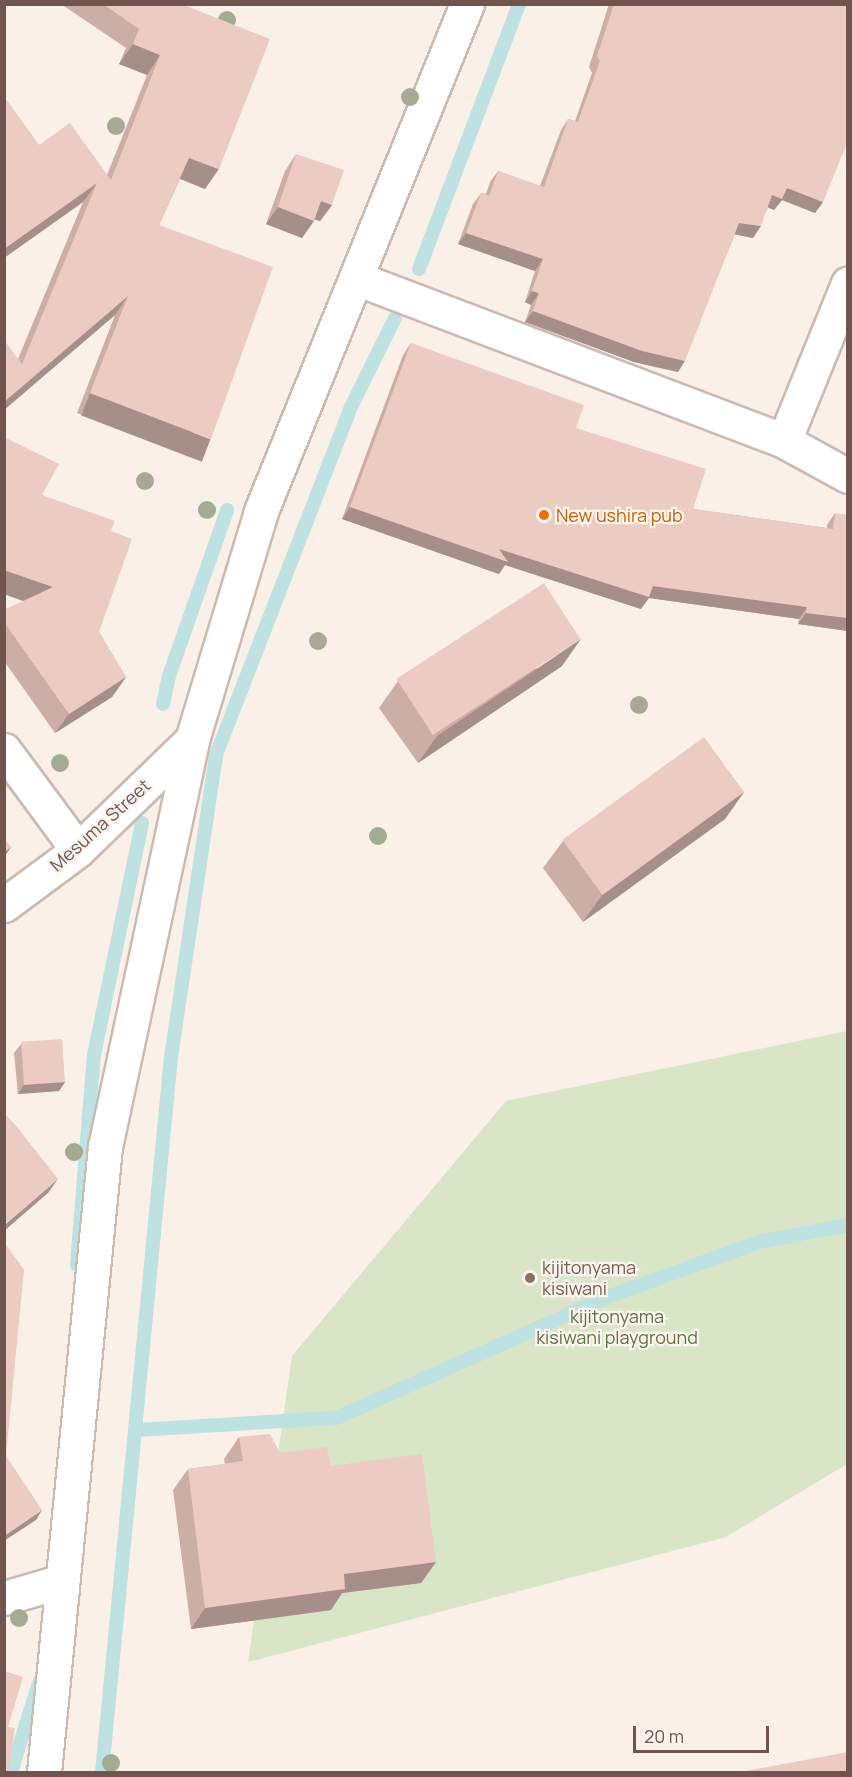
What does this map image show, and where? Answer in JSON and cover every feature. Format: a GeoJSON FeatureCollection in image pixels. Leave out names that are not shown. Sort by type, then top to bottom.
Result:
{"type":"FeatureCollection","features":[{"type":"Feature","properties":{"kind":"street"},"geometry":{"type":"LineString","coordinates":[[44,1773],[105,1147],[192,740],[261,511],[358,279],[467,4]]}},
{"type":"Feature","properties":{"kind":"street"},"geometry":{"type":"LineString","coordinates":[[358,279],[784,441],[848,476]]}},
{"type":"Feature","properties":{"kind":"street"},"geometry":{"type":"LineString","coordinates":[[784,441],[848,283]]}},
{"type":"Feature","properties":{"kind":"street","name":"Mesuma Street"},"geometry":{"type":"LineString","coordinates":[[4,905],[78,850],[192,740]]}},
{"type":"Feature","properties":{"kind":"street"},"geometry":{"type":"LineString","coordinates":[[4,750],[78,850]]}},
{"type":"Feature","properties":{"kind":"street"},"geometry":{"type":"LineString","coordinates":[[4,1598],[62,1581]]}},
{"type":"Feature","properties":{"kind":"green space","name":"kijitonyama kisiwani playground"},"geometry":{"type":"Polygon","coordinates":[[[847,1031],[847,1464],[726,1537],[248,1662],[292,1356],[506,1101],[847,1031]]]}},
{"type":"Feature","properties":{"kind":"building"},"geometry":{"type":"Polygon","coordinates":[[[103,4],[181,4],[270,39],[219,169],[189,158],[159,225],[273,267],[211,439],[90,393],[128,296],[4,402],[4,340],[22,364],[97,183],[4,249],[4,97],[39,145],[70,123],[111,180],[160,55],[133,44],[139,29],[103,4]]]}},
{"type":"Feature","properties":{"kind":"building"},"geometry":{"type":"Polygon","coordinates":[[[614,4],[848,4],[848,141],[823,202],[787,188],[782,199],[772,195],[761,226],[739,223],[685,361],[642,351],[533,311],[539,293],[532,291],[543,259],[466,233],[481,193],[489,196],[498,171],[544,187],[568,119],[578,122],[600,61],[597,56],[614,4]]]}},
{"type":"Feature","properties":{"kind":"building"},"geometry":{"type":"Polygon","coordinates":[[[296,154],[344,170],[332,205],[321,201],[314,221],[278,207],[296,154]]]}},
{"type":"Feature","properties":{"kind":"building"},"geometry":{"type":"Polygon","coordinates":[[[411,343],[584,405],[576,428],[706,469],[693,509],[833,529],[835,513],[848,515],[848,618],[806,613],[807,607],[653,586],[649,597],[499,549],[508,562],[350,507],[411,343]]]}},
{"type":"Feature","properties":{"kind":"building"},"geometry":{"type":"Polygon","coordinates":[[[4,437],[59,464],[42,495],[115,521],[111,531],[132,539],[99,632],[126,677],[69,714],[4,622],[4,610],[53,587],[4,570],[4,437]]]}},
{"type":"Feature","properties":{"kind":"building"},"geometry":{"type":"Polygon","coordinates":[[[544,583],[580,639],[433,735],[396,679],[544,583]]]}},
{"type":"Feature","properties":{"kind":"building"},"geometry":{"type":"Polygon","coordinates":[[[704,737],[744,792],[602,895],[562,840],[704,737]]]}},
{"type":"Feature","properties":{"kind":"building"},"geometry":{"type":"Polygon","coordinates":[[[4,838],[11,847],[4,852],[4,838]]]}},
{"type":"Feature","properties":{"kind":"building"},"geometry":{"type":"Polygon","coordinates":[[[62,1039],[65,1082],[24,1085],[21,1042],[62,1039]]]}},
{"type":"Feature","properties":{"kind":"building"},"geometry":{"type":"Polygon","coordinates":[[[4,1113],[58,1179],[7,1223],[4,1219],[4,1113]]]}},
{"type":"Feature","properties":{"kind":"building"},"geometry":{"type":"Polygon","coordinates":[[[5,1243],[24,1270],[6,1456],[42,1510],[4,1536],[5,1243]]]}},
{"type":"Feature","properties":{"kind":"building"},"geometry":{"type":"Polygon","coordinates":[[[270,1434],[280,1453],[327,1447],[330,1466],[422,1454],[436,1562],[344,1574],[345,1589],[205,1608],[188,1469],[243,1461],[239,1437],[270,1434]]]}},
{"type":"Feature","properties":{"kind":"building"},"geometry":{"type":"Polygon","coordinates":[[[4,1671],[23,1677],[8,1727],[15,1728],[8,1773],[4,1773],[4,1671]]]}},
{"type":"Feature","properties":{"kind":"building"},"geometry":{"type":"Polygon","coordinates":[[[848,1752],[848,1773],[735,1773],[848,1752]]]}},
{"type":"Feature","properties":{"kind":"waterway"},"geometry":{"type":"LineString","coordinates":[[419,269],[519,4]]}},
{"type":"Feature","properties":{"kind":"waterway"},"geometry":{"type":"LineString","coordinates":[[102,1772],[171,1057],[216,755],[351,407],[395,318]]}},
{"type":"Feature","properties":{"kind":"waterway"},"geometry":{"type":"LineString","coordinates":[[163,704],[169,676],[227,510]]}},
{"type":"Feature","properties":{"kind":"waterway"},"geometry":{"type":"LineString","coordinates":[[77,1265],[94,1055],[142,823]]}},
{"type":"Feature","properties":{"kind":"waterway"},"geometry":{"type":"LineString","coordinates":[[137,1430],[336,1418],[610,1296],[759,1242],[848,1225]]}},
{"type":"Feature","properties":{"kind":"waterway"},"geometry":{"type":"LineString","coordinates":[[11,1772],[40,1680]]}},
{"type":"Feature","properties":{"kind":"place","name":"New ushira pub"},"geometry":{"type":"Point","coordinates":[544,515]}},
{"type":"Feature","properties":{"kind":"place","name":"kijitonyama kisiwani"},"geometry":{"type":"Point","coordinates":[530,1278]}}]}
